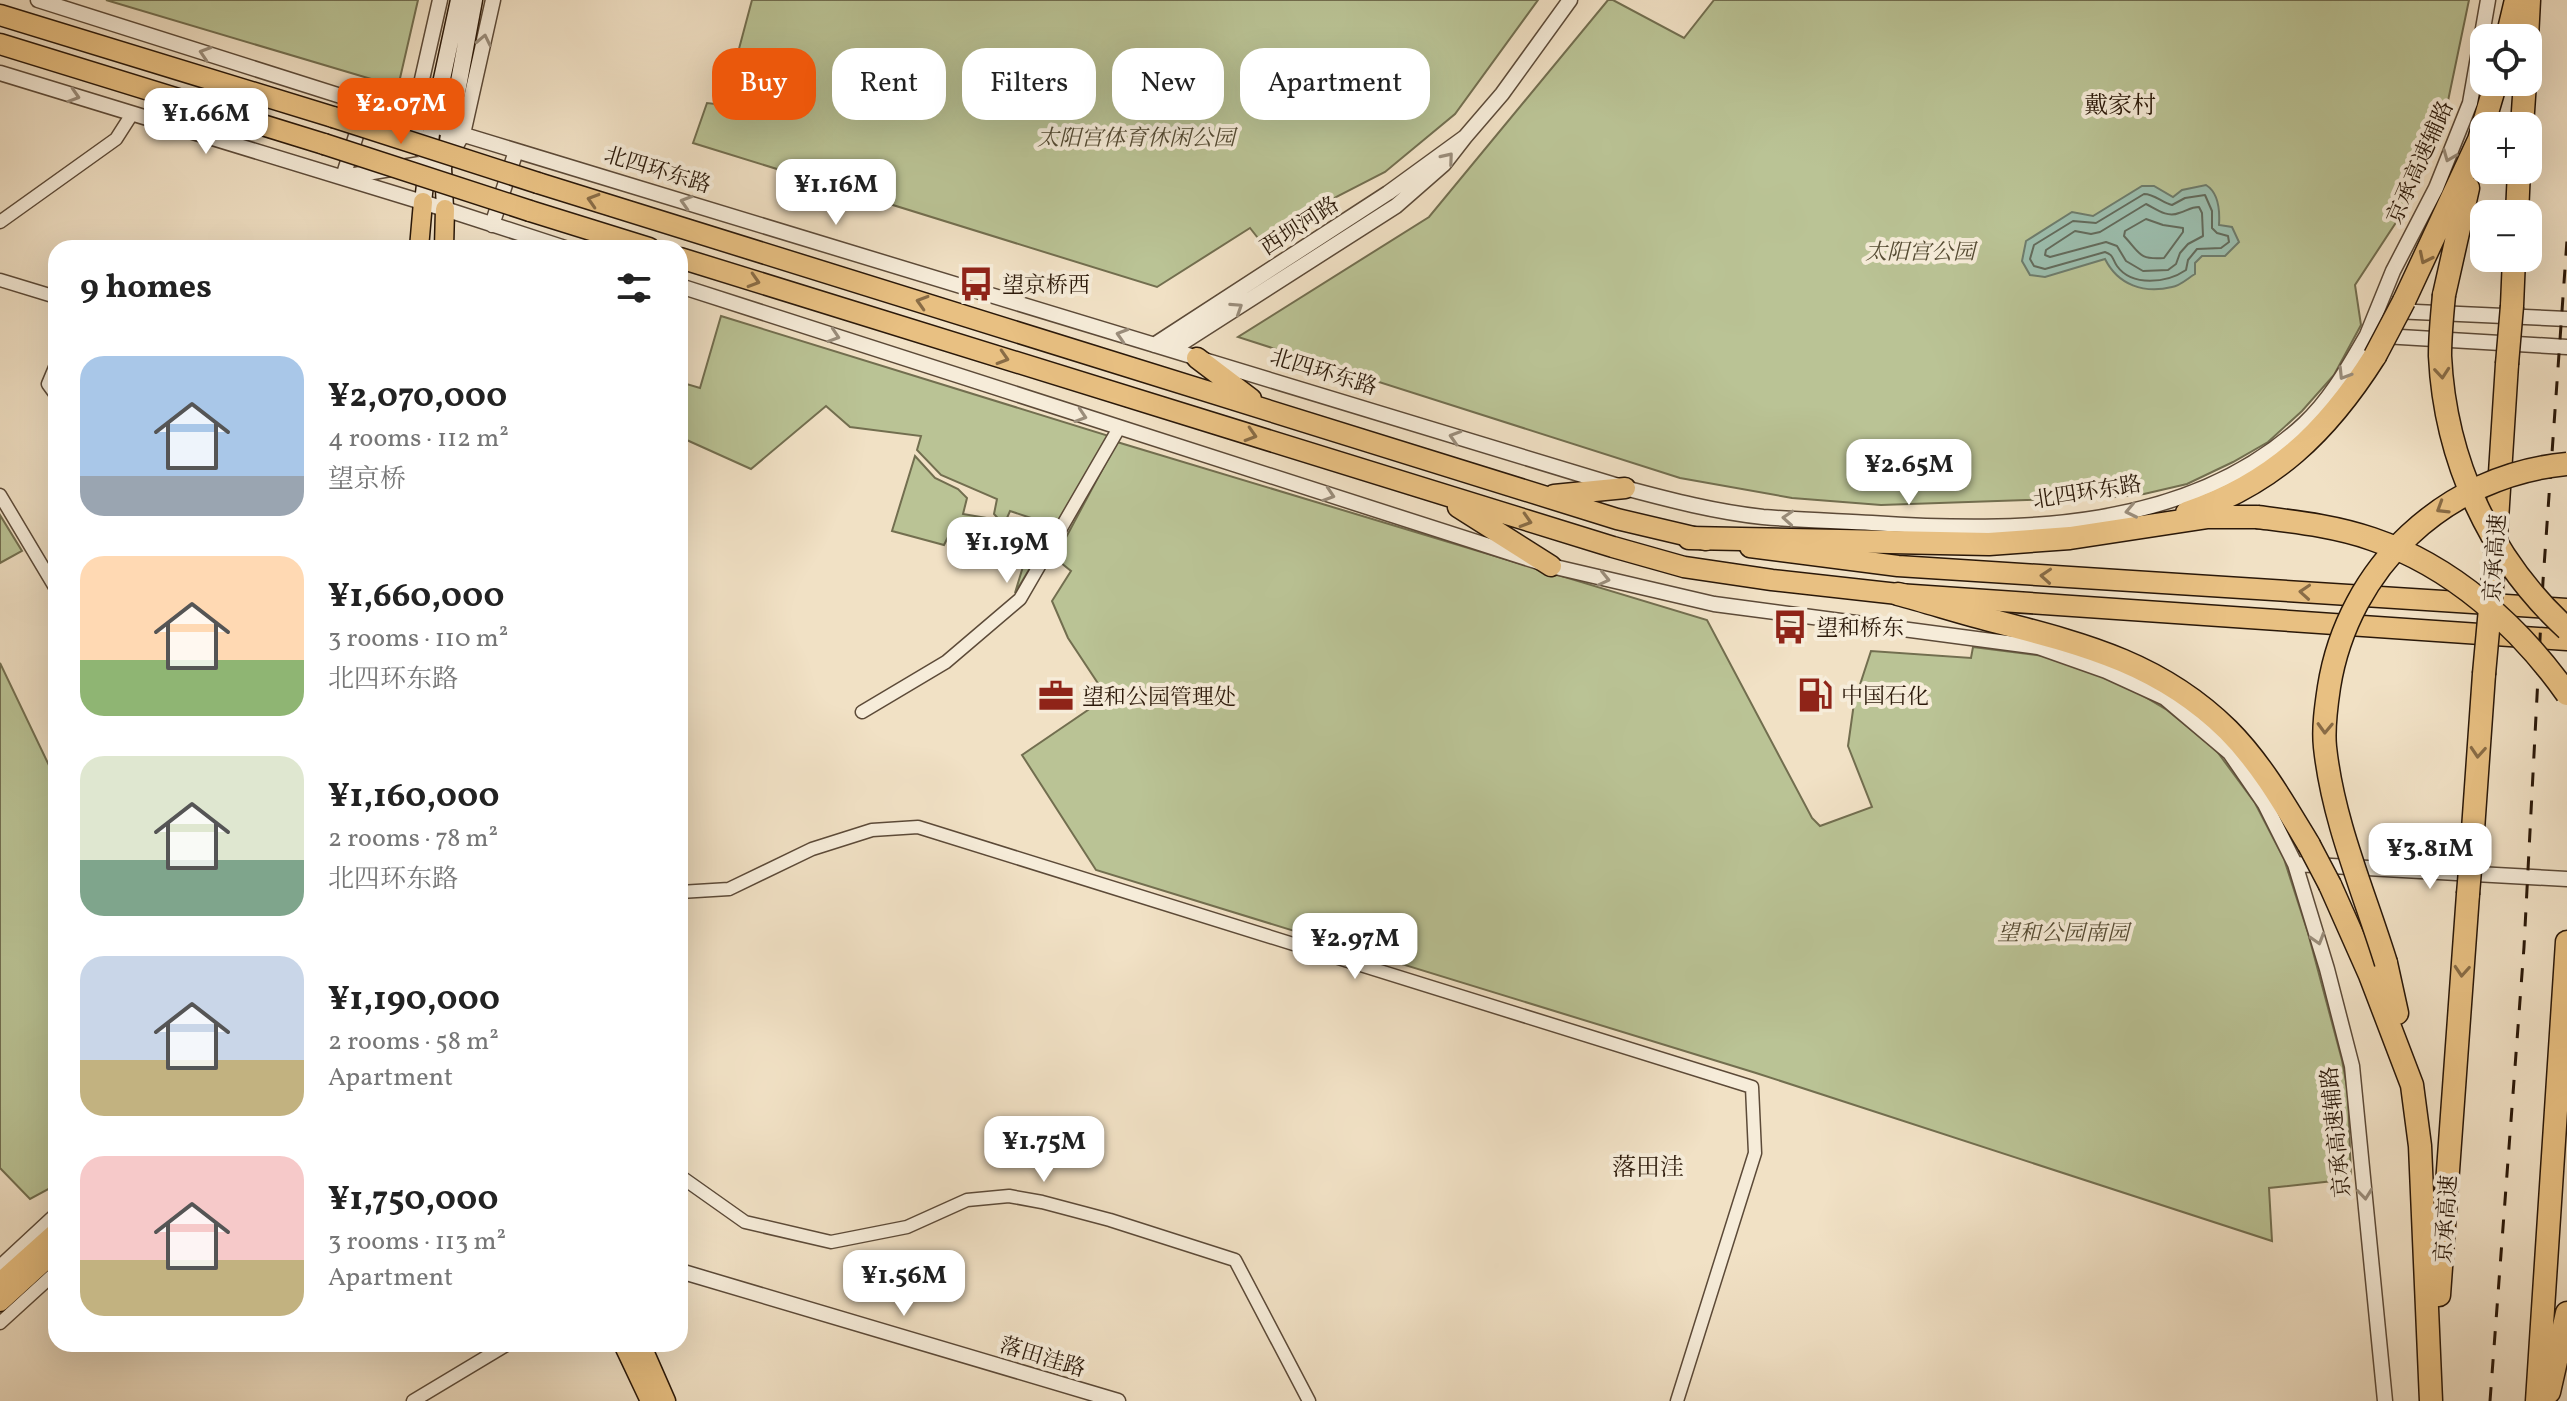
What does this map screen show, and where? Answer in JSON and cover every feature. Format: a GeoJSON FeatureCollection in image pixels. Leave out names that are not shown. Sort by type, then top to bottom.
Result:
{"type":"FeatureCollection","features":[{"type":"Feature","properties":{"kind":"highway"},"geometry":{"type":"LineString","coordinates":[[2510,24],[2516,0]]}},
{"type":"Feature","properties":{"kind":"highway"},"geometry":{"type":"LineString","coordinates":[[2528,24],[2529,0]]}},
{"type":"Feature","properties":{"kind":"highway"},"geometry":{"type":"LineString","coordinates":[[0,15],[1617,519],[1689,538],[1898,566],[2567,609]]}},
{"type":"Feature","properties":{"kind":"highway"},"geometry":{"type":"LineString","coordinates":[[0,44],[623,240]]}},
{"type":"Feature","properties":{"kind":"highway"},"geometry":{"type":"LineString","coordinates":[[2150,525],[2203,507],[2250,483],[2288,459],[2321,430],[2350,396],[2371,346],[2404,301],[2470,159]]}},
{"type":"Feature","properties":{"kind":"highway"},"geometry":{"type":"LineString","coordinates":[[2470,180],[2444,295],[2440,354],[2451,436],[2479,511],[2506,558],[2567,629]]}},
{"type":"Feature","properties":{"kind":"highway"},"geometry":{"type":"LineString","coordinates":[[688,260],[1684,567],[1898,594],[2567,640]]}},
{"type":"Feature","properties":{"kind":"highway","name":"京承高速"},"geometry":{"type":"LineString","coordinates":[[2431,1401],[2513,272]]}},
{"type":"Feature","properties":{"kind":"highway"},"geometry":{"type":"LineString","coordinates":[[1197,358],[1263,409]]}},
{"type":"Feature","properties":{"kind":"highway"},"geometry":{"type":"LineString","coordinates":[[2431,1401],[2420,1146],[2412,1085],[2386,963],[2330,783],[2325,743],[2326,706],[2332,668],[2343,631],[2361,593],[2391,554],[2424,520],[2465,494],[2504,477],[2543,466],[2567,464]]}},
{"type":"Feature","properties":{"kind":"highway"},"geometry":{"type":"LineString","coordinates":[[1544,496],[1625,488]]}},
{"type":"Feature","properties":{"kind":"highway"},"geometry":{"type":"LineString","coordinates":[[1434,492],[1551,566]]}},
{"type":"Feature","properties":{"kind":"highway"},"geometry":{"type":"LineString","coordinates":[[1689,538],[1989,544],[2070,538],[2208,517],[2257,517],[2316,524],[2373,539],[2417,559],[2465,588],[2511,626],[2545,663],[2567,694]]}},
{"type":"Feature","properties":{"kind":"highway"},"geometry":{"type":"LineString","coordinates":[[1898,594],[2060,637],[2117,656],[2173,685],[2228,730],[2271,782],[2330,885],[2370,975],[2412,1085]]}},
{"type":"Feature","properties":{"kind":"highway"},"geometry":{"type":"LineString","coordinates":[[2537,1401],[2567,942]]}},
{"type":"Feature","properties":{"kind":"highway"},"geometry":{"type":"LineString","coordinates":[[2547,1401],[2567,1313]]}},
{"type":"Feature","properties":{"kind":"main road"},"geometry":{"type":"LineString","coordinates":[[420,240],[432,125],[459,0]]}},
{"type":"Feature","properties":{"kind":"main road"},"geometry":{"type":"LineString","coordinates":[[444,240],[443,168],[456,132],[474,0]]}},
{"type":"Feature","properties":{"kind":"main road"},"geometry":{"type":"LineString","coordinates":[[0,1282],[48,1239]]}},
{"type":"Feature","properties":{"kind":"main road"},"geometry":{"type":"LineString","coordinates":[[0,1302],[48,1258]]}},
{"type":"Feature","properties":{"kind":"main road"},"geometry":{"type":"LineString","coordinates":[[627,1352],[650,1401]]}},
{"type":"Feature","properties":{"kind":"main road"},"geometry":{"type":"LineString","coordinates":[[645,1352],[666,1401]]}},
{"type":"Feature","properties":{"kind":"street","name":"北四环东路"},"geometry":{"type":"LineString","coordinates":[[38,0],[516,151],[1625,488],[1684,503],[1761,516],[1947,528],[2006,527],[2094,519],[2180,498],[2225,480],[2262,457],[2305,423],[2371,346]]}},
{"type":"Feature","properties":{"kind":"street"},"geometry":{"type":"LineString","coordinates":[[426,163],[413,119],[440,0]]}},
{"type":"Feature","properties":{"kind":"street"},"geometry":{"type":"LineString","coordinates":[[456,132],[493,0]]}},
{"type":"Feature","properties":{"kind":"street","name":"西坝河路"},"geometry":{"type":"LineString","coordinates":[[1171,350],[1396,206],[1444,164],[1502,94],[1570,0]]}},
{"type":"Feature","properties":{"kind":"street","name":"京承高速辅路"},"geometry":{"type":"LineString","coordinates":[[2371,346],[2377,311],[2393,271],[2436,188],[2470,103],[2488,0]]}},
{"type":"Feature","properties":{"kind":"street"},"geometry":{"type":"LineString","coordinates":[[0,73],[540,240]]}},
{"type":"Feature","properties":{"kind":"street"},"geometry":{"type":"LineString","coordinates":[[343,177],[366,104]]}},
{"type":"Feature","properties":{"kind":"street"},"geometry":{"type":"LineString","coordinates":[[0,222],[116,139],[132,114]]}},
{"type":"Feature","properties":{"kind":"street","name":"西坝河路"},"geometry":{"type":"LineString","coordinates":[[1154,345],[1388,193],[1465,137]]}},
{"type":"Feature","properties":{"kind":"street"},"geometry":{"type":"LineString","coordinates":[[343,177],[426,163],[443,168],[516,151]]}},
{"type":"Feature","properties":{"kind":"street"},"geometry":{"type":"LineString","coordinates":[[492,225],[516,151]]}},
{"type":"Feature","properties":{"kind":"street"},"geometry":{"type":"LineString","coordinates":[[0,280],[48,295]]}},
{"type":"Feature","properties":{"kind":"street"},"geometry":{"type":"LineString","coordinates":[[688,289],[1551,566],[1714,604],[2038,647],[2106,671],[2165,698],[2230,753],[2265,804],[2295,864],[2567,879]]}},
{"type":"Feature","properties":{"kind":"street"},"geometry":{"type":"LineString","coordinates":[[2377,311],[2567,319]]}},
{"type":"Feature","properties":{"kind":"street"},"geometry":{"type":"LineString","coordinates":[[2371,346],[2567,347]]}},
{"type":"Feature","properties":{"kind":"street"},"geometry":{"type":"LineString","coordinates":[[862,712],[946,662],[1020,599],[1119,428]]}},
{"type":"Feature","properties":{"kind":"street"},"geometry":{"type":"LineString","coordinates":[[0,495],[48,576]]}},
{"type":"Feature","properties":{"kind":"street"},"geometry":{"type":"LineString","coordinates":[[688,892],[729,889],[812,849],[872,830],[918,827],[1752,1087],[1755,1153],[1677,1401]]}},
{"type":"Feature","properties":{"kind":"street","name":"京承高速辅路"},"geometry":{"type":"LineString","coordinates":[[2295,864],[2352,1066],[2385,1401]]}},
{"type":"Feature","properties":{"kind":"street"},"geometry":{"type":"LineString","coordinates":[[688,1182],[745,1222],[831,1242],[907,1227],[967,1200],[1009,1196],[1110,1220],[1235,1260],[1309,1401]]}},
{"type":"Feature","properties":{"kind":"street"},"geometry":{"type":"LineString","coordinates":[[0,1266],[48,1221]]}},
{"type":"Feature","properties":{"kind":"street","name":"落田洼路"},"geometry":{"type":"LineString","coordinates":[[688,1273],[1118,1401]]}},
{"type":"Feature","properties":{"kind":"street"},"geometry":{"type":"LineString","coordinates":[[0,1323],[48,1279]]}},
{"type":"Feature","properties":{"kind":"street"},"geometry":{"type":"LineString","coordinates":[[413,1401],[495,1352]]}},
{"type":"Feature","properties":{"kind":"green space"},"geometry":{"type":"Polygon","coordinates":[[[106,0],[418,0],[398,87],[106,0]]]}},
{"type":"Feature","properties":{"kind":"green space","name":"太阳宫体育休闲公园"},"geometry":{"type":"Polygon","coordinates":[[[752,0],[1538,0],[1455,114],[1385,172],[1336,197],[1265,247],[1250,228],[1157,287],[693,143],[707,103],[712,104],[712,120],[816,120],[816,48],[739,48],[752,0]]]}},
{"type":"Feature","properties":{"kind":"green space","name":"太阳宫公园"},"geometry":{"type":"Polygon","coordinates":[[[1608,0],[1684,38],[1714,0],[2469,0],[2443,125],[2412,198],[2355,285],[2361,325],[2334,375],[2302,411],[2268,442],[2187,484],[2144,494],[1881,505],[1792,498],[1680,478],[1238,337],[1429,217],[1608,0]]]}},
{"type":"Feature","properties":{"kind":"green space"},"geometry":{"type":"Polygon","coordinates":[[[721,316],[1109,436],[1015,593],[1037,520],[1010,511],[1004,525],[994,514],[997,499],[941,475],[917,450],[921,436],[850,427],[826,406],[751,469],[688,441],[688,384],[700,388],[721,316]]]}},
{"type":"Feature","properties":{"kind":"green space","name":"望和公园南园"},"geometry":{"type":"Polygon","coordinates":[[[1117,442],[1707,620],[1812,818],[1820,826],[1872,807],[1848,746],[1854,703],[1871,651],[1971,658],[1973,647],[2053,657],[2108,675],[2167,710],[2216,750],[2255,803],[2284,859],[2308,933],[2342,1060],[2348,1092],[2351,1179],[2269,1188],[2272,1241],[1756,1073],[1096,870],[1022,755],[1107,697],[1068,638],[1052,601],[1071,571],[1055,558],[1117,442]]]}},
{"type":"Feature","properties":{"kind":"green space"},"geometry":{"type":"Polygon","coordinates":[[[915,456],[935,478],[958,489],[967,498],[963,514],[992,519],[998,534],[993,550],[966,546],[951,531],[944,545],[892,531],[915,456]]]}},
{"type":"Feature","properties":{"kind":"green space"},"geometry":{"type":"Polygon","coordinates":[[[0,515],[22,551],[0,563],[0,515]]]}},
{"type":"Feature","properties":{"kind":"green space"},"geometry":{"type":"Polygon","coordinates":[[[0,663],[48,763],[48,1189],[30,1199],[0,1168],[0,663]]]}},
{"type":"Feature","properties":{"kind":"water"},"geometry":{"type":"Polygon","coordinates":[[[2206,185],[2216,197],[2219,225],[2232,227],[2239,242],[2225,256],[2202,256],[2195,263],[2195,274],[2178,285],[2152,289],[2133,285],[2117,275],[2105,259],[2045,277],[2030,275],[2022,261],[2026,241],[2072,212],[2093,216],[2142,186],[2154,186],[2173,197],[2182,190],[2206,185]]]}},
{"type":"Feature","properties":{"kind":"railway"},"geometry":{"type":"LineString","coordinates":[[2490,1401],[2524,947],[2543,581],[2567,240]]}},
{"type":"Feature","properties":{"kind":"place","name":"望京桥西"},"geometry":{"type":"Point","coordinates":[976,284]}},
{"type":"Feature","properties":{"kind":"place","name":"望和桥东"},"geometry":{"type":"Point","coordinates":[1790,627]}},
{"type":"Feature","properties":{"kind":"place","name":"中国石化"},"geometry":{"type":"Point","coordinates":[1815,695]}},
{"type":"Feature","properties":{"kind":"place","name":"望和公园管理处"},"geometry":{"type":"Point","coordinates":[1056,696]}},
{"type":"Feature","properties":{"kind":"district","name":"戴家村"},"geometry":{"type":"Point","coordinates":[2120,105]}},
{"type":"Feature","properties":{"kind":"district","name":"落田洼"},"geometry":{"type":"Point","coordinates":[1648,1167]}}]}
